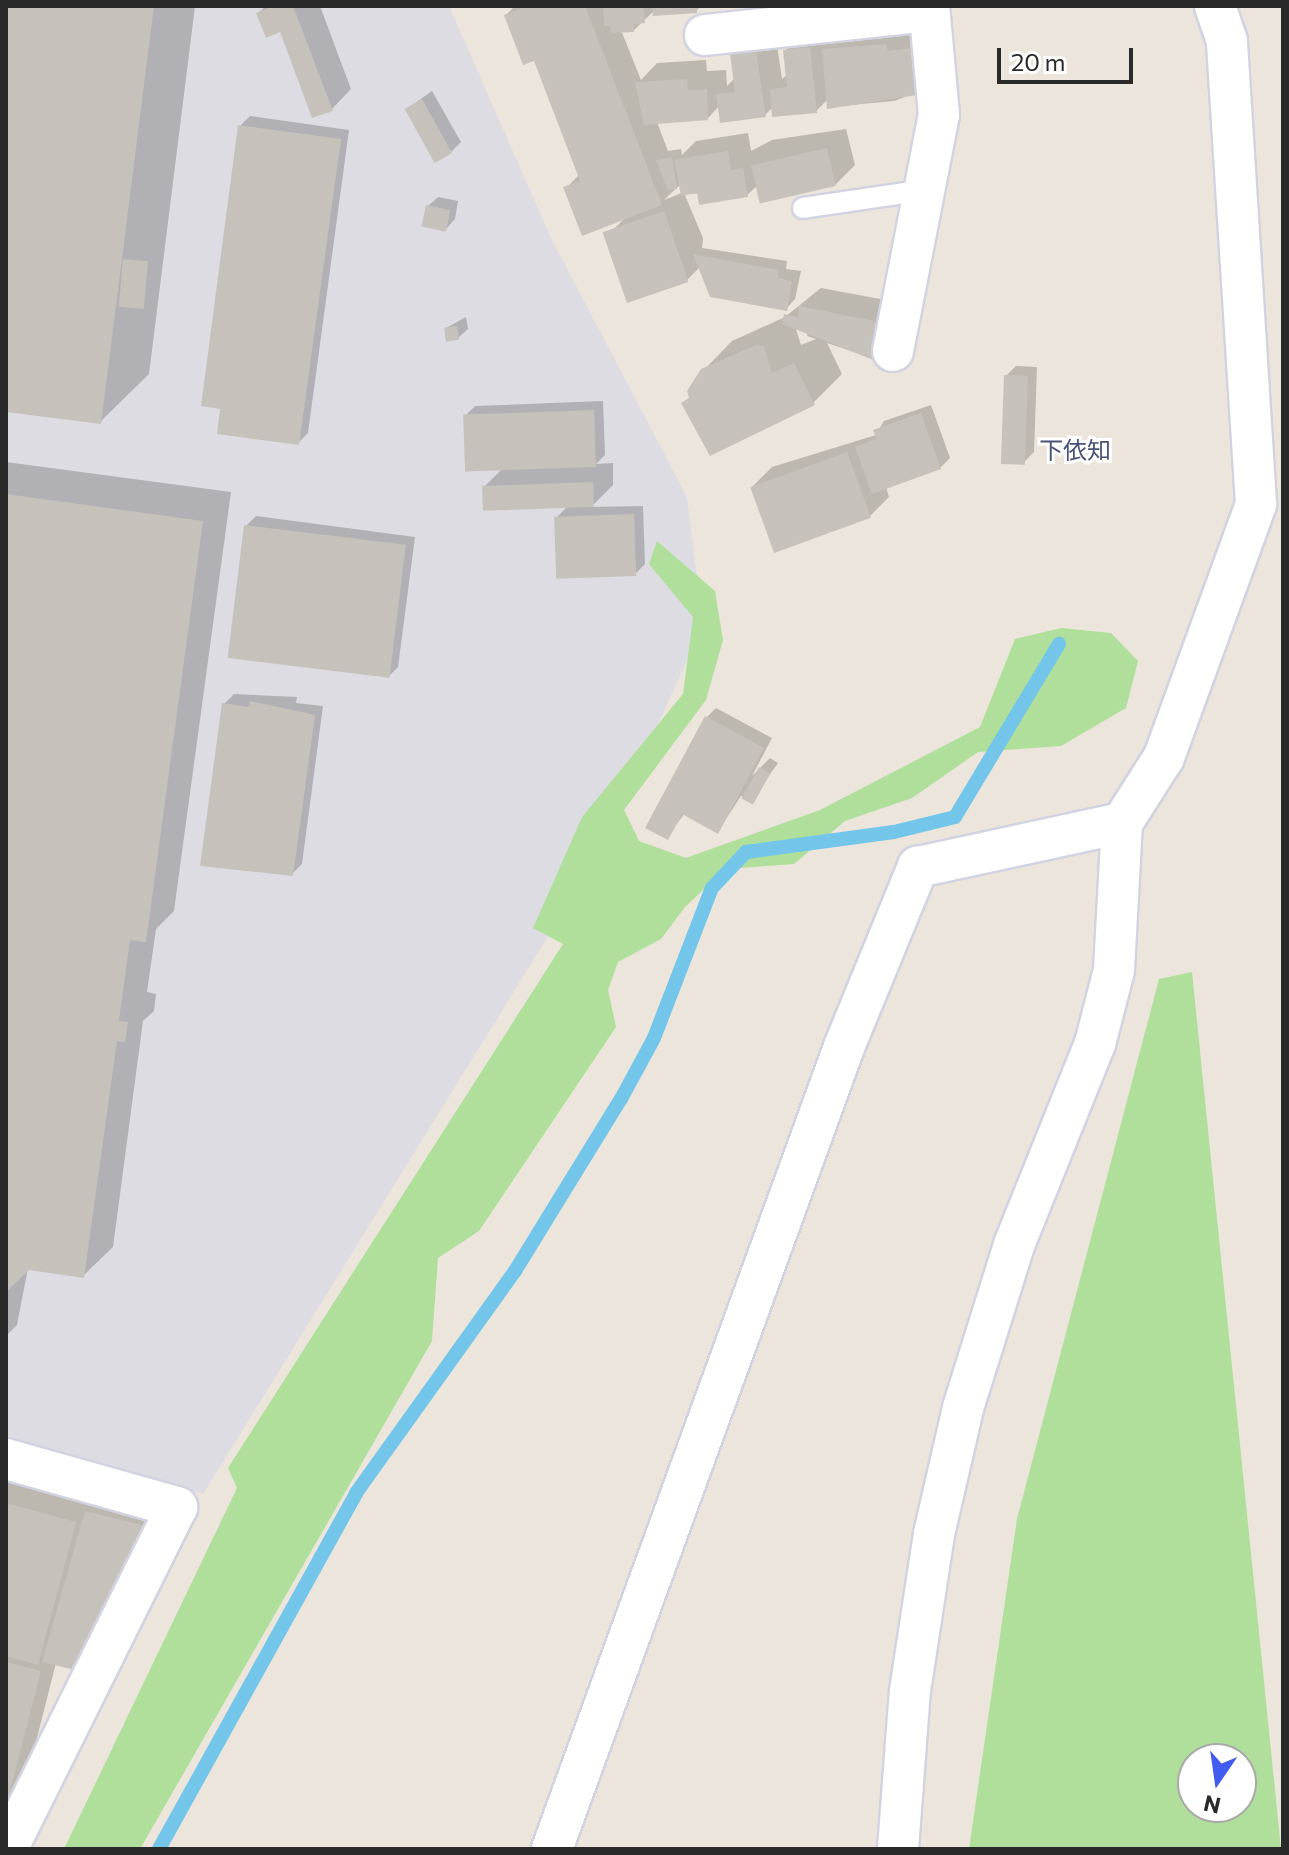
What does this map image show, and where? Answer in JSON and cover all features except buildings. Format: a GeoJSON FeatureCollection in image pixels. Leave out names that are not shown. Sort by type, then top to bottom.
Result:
{"type":"FeatureCollection","features":[{"type":"Feature","properties":{"kind":"street"},"geometry":{"type":"LineString","coordinates":[[898,1849],[910,1691],[934,1534],[963,1408],[1014,1245],[1095,1044],[1114,970],[1122,823],[1164,757],[1256,504],[1227,41],[1215,6]]}},
{"type":"Feature","properties":{"kind":"street"},"geometry":{"type":"LineString","coordinates":[[705,35],[929,8],[939,115],[893,351]]}},
{"type":"Feature","properties":{"kind":"street"},"geometry":{"type":"LineString","coordinates":[[552,1849],[844,1047],[918,867],[1122,823]]}},
{"type":"Feature","properties":{"kind":"street"},"geometry":{"type":"LineString","coordinates":[[6,1459],[177,1507],[7,1849]]}},
{"type":"Feature","properties":{"kind":"lane"},"geometry":{"type":"LineString","coordinates":[[803,208],[925,190]]}},
{"type":"Feature","properties":{"kind":"shaded area"},"geometry":{"type":"Polygon","coordinates":[[[6,6],[449,6],[551,238],[687,497],[703,625],[599,854],[203,1494],[6,1439],[6,6]]]}},
{"type":"Feature","properties":{"kind":"green space"},"geometry":{"type":"Polygon","coordinates":[[[657,541],[715,591],[723,640],[706,700],[624,810],[639,841],[686,858],[820,810],[980,727],[1015,639],[1061,628],[1111,633],[1138,661],[1126,708],[1061,746],[978,752],[912,798],[845,821],[794,864],[725,869],[685,907],[661,939],[618,962],[608,990],[616,1027],[479,1231],[438,1258],[432,1341],[140,1849],[64,1849],[237,1488],[228,1468],[563,944],[533,928],[582,817],[683,694],[693,617],[649,564],[657,541]]]}},
{"type":"Feature","properties":{"kind":"green space"},"geometry":{"type":"Polygon","coordinates":[[[1192,972],[1281,1849],[969,1849],[1017,1519],[1159,979],[1192,972]]]}},
{"type":"Feature","properties":{"kind":"waterway"},"geometry":{"type":"LineString","coordinates":[[159,1849],[356,1493],[515,1271],[621,1099],[654,1038],[712,888],[746,852],[894,832],[955,817],[1059,644]]}},
{"type":"Feature","properties":{"kind":"district","name":"下依知"},"geometry":{"type":"Point","coordinates":[1075,450]}}]}
